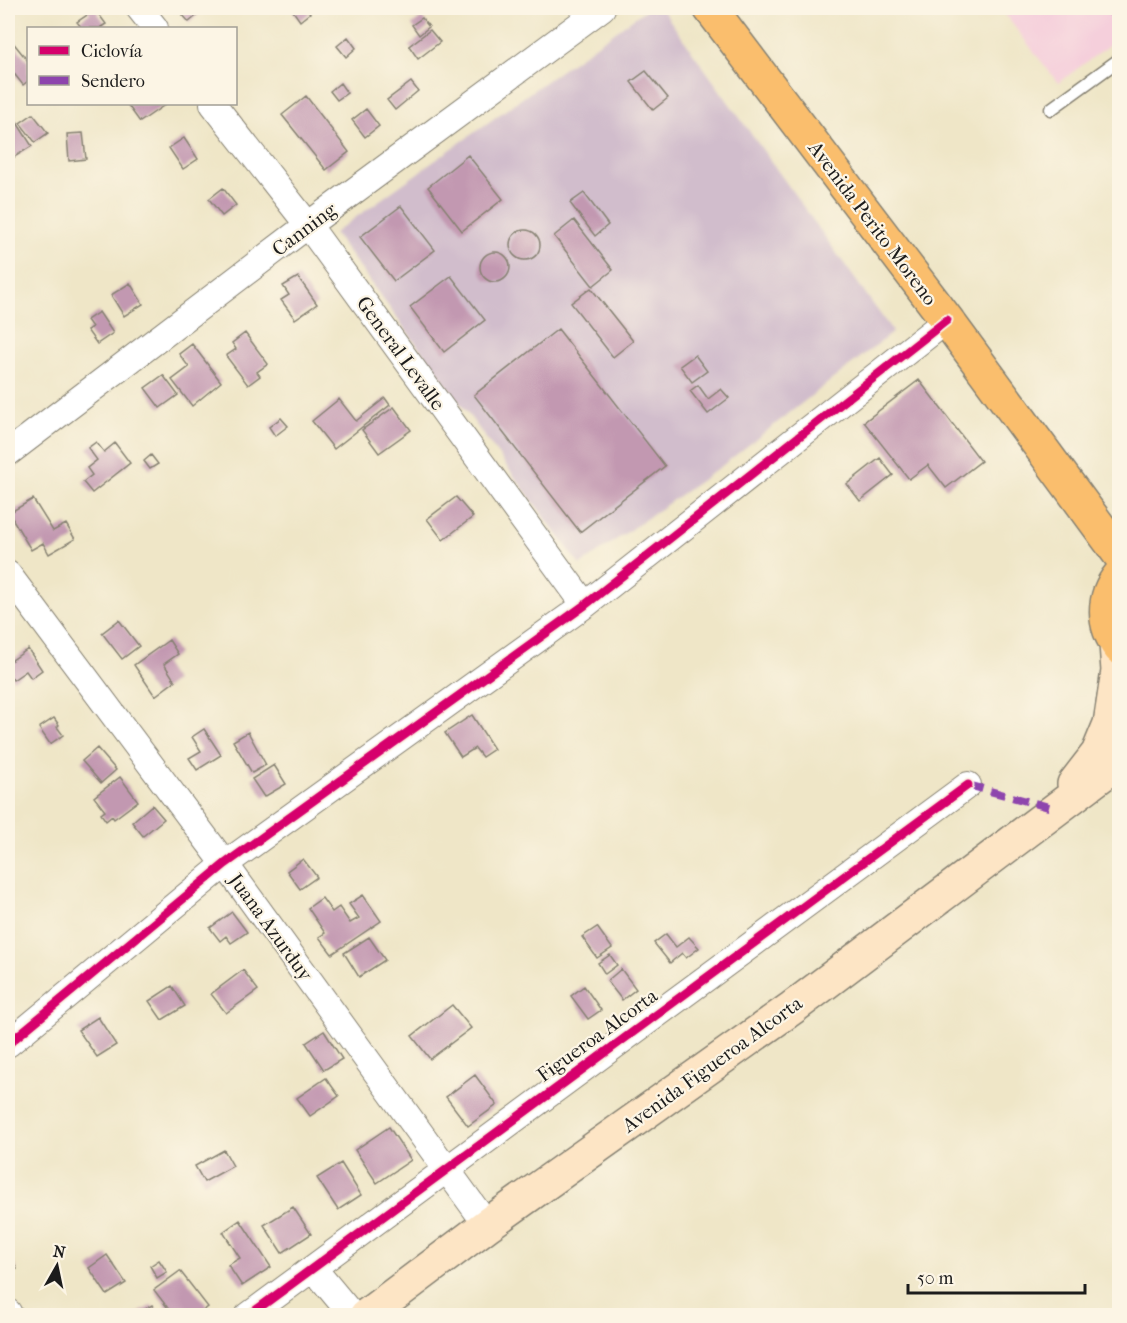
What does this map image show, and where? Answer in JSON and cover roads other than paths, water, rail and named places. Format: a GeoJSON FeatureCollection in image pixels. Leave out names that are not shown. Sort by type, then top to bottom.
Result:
{"type":"FeatureCollection","features":[{"type":"Feature","properties":{"kind":"highway","name":"Avenida Perito Moreno"},"geometry":{"type":"LineString","coordinates":[[710,8],[947,320],[1119,555]]}},
{"type":"Feature","properties":{"kind":"highway"},"geometry":{"type":"LineString","coordinates":[[1118,646],[1108,627],[1106,608],[1107,598],[1119,575]]}},
{"type":"Feature","properties":{"kind":"main road","name":"Avenida Figueroa Alcorta"},"geometry":{"type":"LineString","coordinates":[[1056,809],[1098,753],[1110,724],[1118,671],[1118,646]]}},
{"type":"Feature","properties":{"kind":"main road","name":"Avenida Figueroa Alcorta"},"geometry":{"type":"LineString","coordinates":[[366,1316],[487,1225],[792,1008],[1119,762]]}},
{"type":"Feature","properties":{"kind":"street"},"geometry":{"type":"LineString","coordinates":[[139,8],[154,27]]}},
{"type":"Feature","properties":{"kind":"street","name":"Canning"},"geometry":{"type":"LineString","coordinates":[[8,453],[308,225],[602,8]]}},
{"type":"Feature","properties":{"kind":"street","name":"General Levalle"},"geometry":{"type":"LineString","coordinates":[[214,105],[308,225],[585,605]]}},
{"type":"Feature","properties":{"kind":"street"},"geometry":{"type":"LineString","coordinates":[[8,1044],[225,864],[585,605],[947,320]]}},
{"type":"Feature","properties":{"kind":"street","name":"Juana Azurduy"},"geometry":{"type":"LineString","coordinates":[[8,574],[225,864],[487,1225]]}},
{"type":"Feature","properties":{"kind":"street","name":"Figueroa Alcorta"},"geometry":{"type":"LineString","coordinates":[[248,1316],[968,785]]}},
{"type":"Feature","properties":{"kind":"street"},"geometry":{"type":"LineString","coordinates":[[313,1268],[353,1316]]}},
{"type":"Feature","properties":{"kind":"lane"},"geometry":{"type":"LineString","coordinates":[[1052,109],[1119,59]]}}]}
